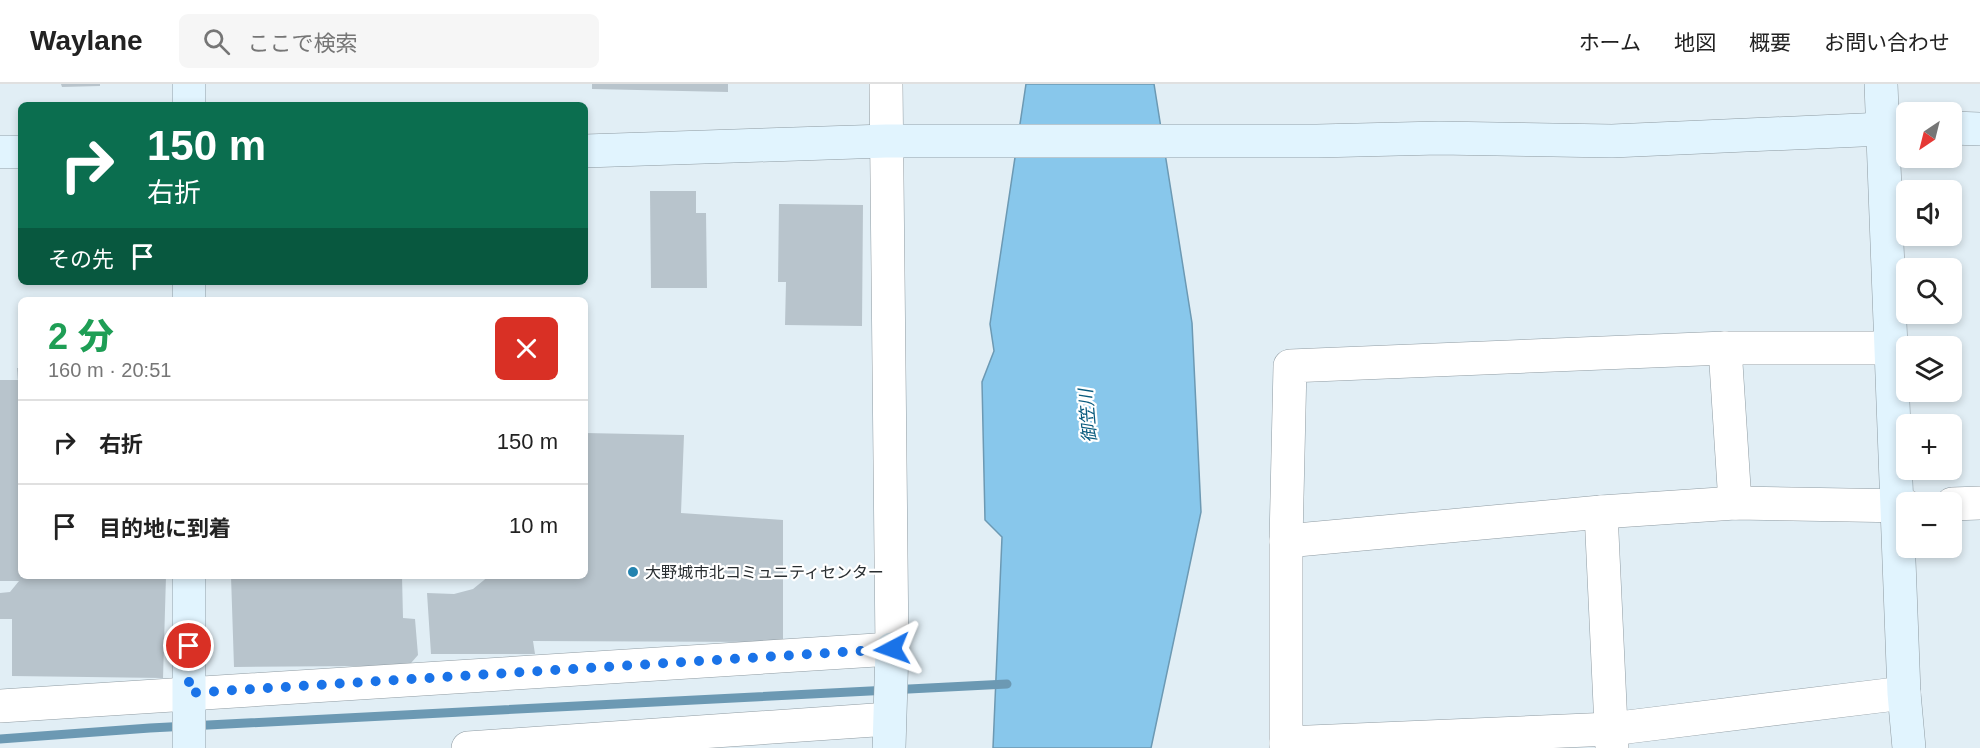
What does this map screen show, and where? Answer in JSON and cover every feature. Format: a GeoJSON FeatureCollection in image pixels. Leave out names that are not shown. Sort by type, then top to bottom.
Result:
{"type":"FeatureCollection","features":[{"type":"Feature","properties":{"kind":"street"},"geometry":{"type":"LineString","coordinates":[[189,84],[189,102]]}},
{"type":"Feature","properties":{"kind":"street"},"geometry":{"type":"LineString","coordinates":[[468,748],[889,734],[892,649],[886,84]]}},
{"type":"Feature","properties":{"kind":"street"},"geometry":{"type":"LineString","coordinates":[[1881,84],[1895,128],[1891,348],[1901,492]]}},
{"type":"Feature","properties":{"kind":"street"},"geometry":{"type":"LineString","coordinates":[[588,152],[886,141],[1317,141],[1439,138],[1612,141],[1895,128]]}},
{"type":"Feature","properties":{"kind":"street"},"geometry":{"type":"LineString","coordinates":[[1962,128],[1980,129]]}},
{"type":"Feature","properties":{"kind":"street"},"geometry":{"type":"LineString","coordinates":[[0,152],[18,152]]}},
{"type":"Feature","properties":{"kind":"street"},"geometry":{"type":"LineString","coordinates":[[1891,348],[1725,348],[1290,366],[1286,541],[1286,745],[1611,738],[1904,693]]}},
{"type":"Feature","properties":{"kind":"street"},"geometry":{"type":"LineString","coordinates":[[1725,348],[1735,503]]}},
{"type":"Feature","properties":{"kind":"street"},"geometry":{"type":"LineString","coordinates":[[1962,503],[1980,502]]}},
{"type":"Feature","properties":{"kind":"street"},"geometry":{"type":"LineString","coordinates":[[1286,541],[1601,512],[1735,503],[1896,506]]}},
{"type":"Feature","properties":{"kind":"street"},"geometry":{"type":"LineString","coordinates":[[1601,512],[1611,738]]}},
{"type":"Feature","properties":{"kind":"street"},"geometry":{"type":"LineString","coordinates":[[1903,558],[1904,693],[1909,748]]}},
{"type":"Feature","properties":{"kind":"street"},"geometry":{"type":"LineString","coordinates":[[189,579],[189,748]]}},
{"type":"Feature","properties":{"kind":"street"},"geometry":{"type":"LineString","coordinates":[[0,706],[892,649]]}},
{"type":"Feature","properties":{"kind":"water","name":"御笠川"},"geometry":{"type":"Polygon","coordinates":[[[1026,84],[1154,84],[1192,323],[1201,512],[1151,748],[993,748],[1002,537],[985,520],[982,382],[994,351],[990,324],[1026,84]]]}},
{"type":"Feature","properties":{"kind":"building"},"geometry":{"type":"Polygon","coordinates":[[[61,84],[100,84],[100,86],[62,87],[61,84]]]}},
{"type":"Feature","properties":{"kind":"building"},"geometry":{"type":"Polygon","coordinates":[[[592,84],[728,84],[728,92],[592,89],[592,84]]]}},
{"type":"Feature","properties":{"kind":"building"},"geometry":{"type":"Polygon","coordinates":[[[650,191],[696,191],[696,213],[706,213],[707,288],[651,288],[650,191]]]}},
{"type":"Feature","properties":{"kind":"building"},"geometry":{"type":"Polygon","coordinates":[[[779,204],[863,205],[862,326],[785,325],[786,282],[778,282],[779,204]]]}},
{"type":"Feature","properties":{"kind":"building"},"geometry":{"type":"Polygon","coordinates":[[[0,380],[18,380],[18,579],[166,579],[163,678],[12,676],[12,619],[0,619],[0,593],[10,592],[19,581],[0,581],[0,380]]]}},
{"type":"Feature","properties":{"kind":"building"},"geometry":{"type":"Polygon","coordinates":[[[588,433],[684,435],[681,513],[783,520],[783,642],[533,641],[535,654],[431,654],[427,593],[454,594],[473,589],[485,579],[588,579],[588,433]]]}},
{"type":"Feature","properties":{"kind":"building"},"geometry":{"type":"Polygon","coordinates":[[[231,579],[402,579],[403,618],[415,619],[418,655],[405,670],[362,666],[234,667],[231,579]]]}},
{"type":"Feature","properties":{"kind":"waterway"},"geometry":{"type":"LineString","coordinates":[[0,739],[150,728],[1007,684]]}},
{"type":"Feature","properties":{"kind":"place","name":"大野城市北コミュニティセンター"},"geometry":{"type":"Point","coordinates":[633,572]}},
{"type":"Feature","properties":{"kind":"route"},"geometry":{"type":"LineString","coordinates":[[189,646],[189,693],[892,649]]}}]}
